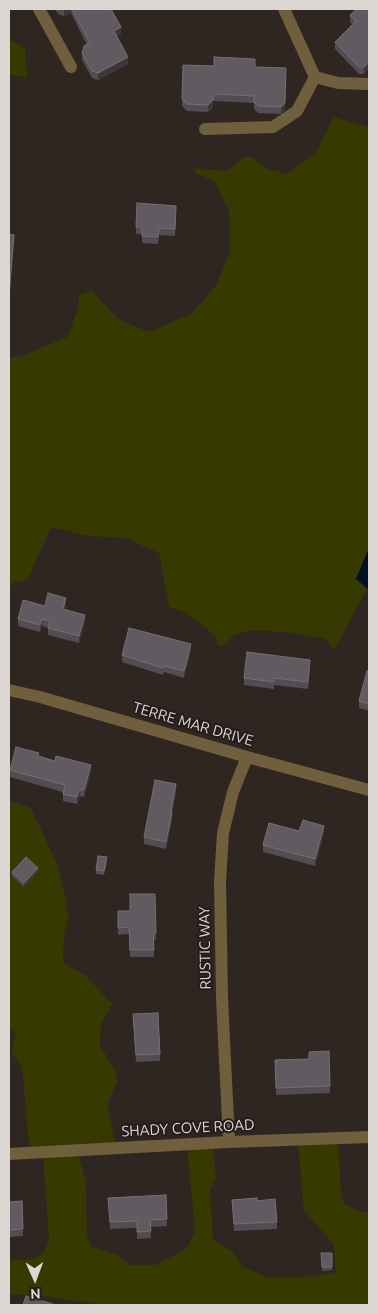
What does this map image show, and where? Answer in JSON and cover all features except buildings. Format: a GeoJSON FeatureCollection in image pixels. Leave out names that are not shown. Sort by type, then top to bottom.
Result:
{"type":"FeatureCollection","features":[{"type":"Feature","properties":{"kind":"street"},"geometry":{"type":"LineString","coordinates":[[39,9],[71,67]]}},
{"type":"Feature","properties":{"kind":"street"},"geometry":{"type":"LineString","coordinates":[[284,9],[315,77]]}},
{"type":"Feature","properties":{"kind":"street"},"geometry":{"type":"LineString","coordinates":[[315,77],[338,83],[369,84]]}},
{"type":"Feature","properties":{"kind":"street"},"geometry":{"type":"LineString","coordinates":[[205,129],[273,127],[297,111],[315,77]]}},
{"type":"Feature","properties":{"kind":"street","name":"TERRE MAR DRIVE"},"geometry":{"type":"LineString","coordinates":[[9,690],[40,697],[369,790]]}},
{"type":"Feature","properties":{"kind":"street","name":"RUSTIC WAY"},"geometry":{"type":"LineString","coordinates":[[229,1142],[222,998],[220,881],[223,833],[234,792],[248,757]]}},
{"type":"Feature","properties":{"kind":"street","name":"SHADY COVE ROAD"},"geometry":{"type":"LineString","coordinates":[[9,1154],[229,1142],[369,1137]]}},
{"type":"Feature","properties":{"kind":"shaded area"},"geometry":{"type":"Polygon","coordinates":[[[9,39],[25,48],[27,78],[9,74],[9,39]]]}},
{"type":"Feature","properties":{"kind":"shaded area"},"geometry":{"type":"Polygon","coordinates":[[[334,117],[369,127],[369,548],[356,579],[367,589],[334,650],[326,639],[295,633],[255,630],[235,634],[223,646],[218,645],[215,635],[185,613],[169,607],[159,553],[125,538],[88,536],[51,527],[28,579],[13,583],[9,587],[9,357],[20,357],[67,337],[78,309],[79,295],[92,291],[118,319],[149,332],[191,314],[216,286],[230,252],[229,212],[215,181],[195,173],[196,168],[224,171],[233,167],[244,157],[252,157],[268,169],[287,174],[316,153],[334,117]]]}},
{"type":"Feature","properties":{"kind":"shaded area"},"geometry":{"type":"Polygon","coordinates":[[[9,801],[31,808],[57,864],[66,899],[68,919],[64,937],[63,962],[86,976],[112,1004],[101,1025],[100,1046],[114,1068],[117,1082],[107,1105],[117,1149],[78,1153],[86,1182],[87,1236],[91,1246],[117,1255],[131,1265],[156,1265],[187,1248],[195,1231],[187,1148],[213,1146],[216,1177],[210,1191],[213,1240],[232,1251],[243,1267],[267,1277],[299,1278],[336,1272],[333,1243],[304,1211],[298,1143],[338,1140],[341,1196],[344,1203],[360,1212],[369,1213],[369,1305],[103,1305],[37,1295],[9,1294],[9,1261],[33,1259],[45,1251],[49,1238],[43,1157],[30,1152],[22,1067],[11,1052],[16,1034],[9,1028],[9,801]]]}},
{"type":"Feature","properties":{"kind":"water"},"geometry":{"type":"Polygon","coordinates":[[[369,548],[369,590],[356,579],[369,548]]]}}]}
